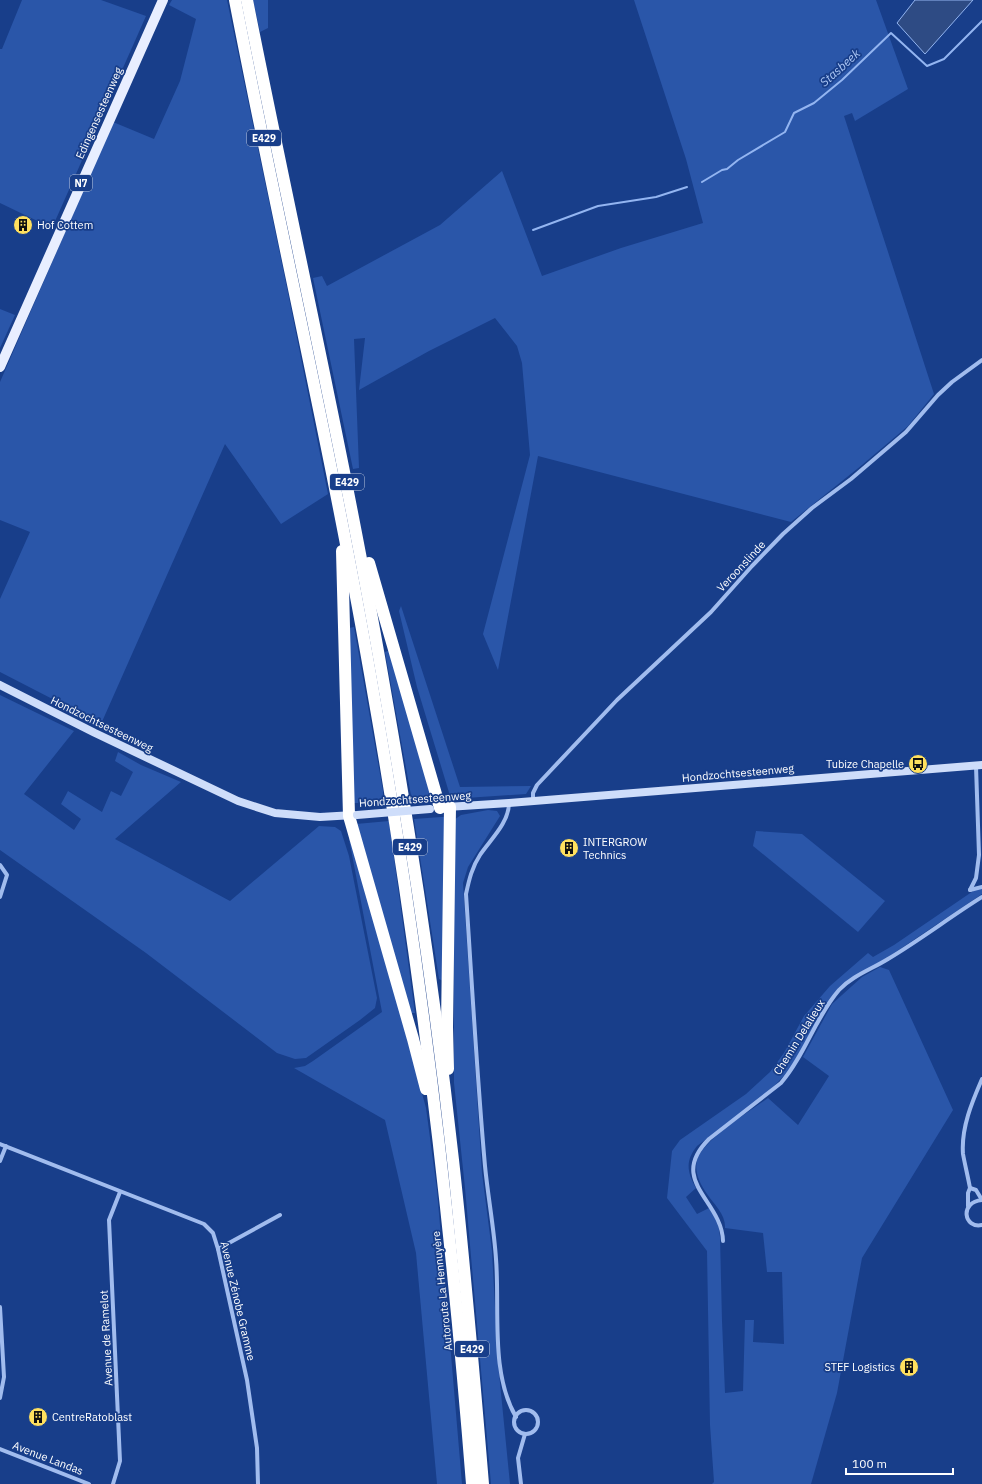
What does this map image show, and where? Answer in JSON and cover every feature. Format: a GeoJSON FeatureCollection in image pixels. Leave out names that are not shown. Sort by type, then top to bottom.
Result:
{"type":"FeatureCollection","features":[{"type":"Feature","properties":{"kind":"highway","name":"E429"},"geometry":{"type":"LineString","coordinates":[[235,0],[343,523]]}},
{"type":"Feature","properties":{"kind":"highway","name":"E429"},"geometry":{"type":"LineString","coordinates":[[247,0],[359,545],[387,698],[408,830],[452,1150],[483,1484]]}},
{"type":"Feature","properties":{"kind":"highway"},"geometry":{"type":"LineString","coordinates":[[343,523],[342,553],[353,815],[428,1097],[434,1141],[442,1162]]}},
{"type":"Feature","properties":{"kind":"highway","name":"Autoroute La Hennuyère"},"geometry":{"type":"LineString","coordinates":[[343,523],[375,698],[417,970],[442,1162],[472,1484]]}},
{"type":"Feature","properties":{"kind":"highway"},"geometry":{"type":"LineString","coordinates":[[359,545],[370,566],[440,808],[452,1150]]}},
{"type":"Feature","properties":{"kind":"main road","name":"Edingensesteenweg"},"geometry":{"type":"LineString","coordinates":[[0,367],[163,0]]}},
{"type":"Feature","properties":{"kind":"main road","name":"Hondzochtsesteenweg"},"geometry":{"type":"LineString","coordinates":[[0,685],[95,733],[238,801],[275,813],[320,817],[509,804],[979,766]]}},
{"type":"Feature","properties":{"kind":"street","name":"Veroonslinde"},"geometry":{"type":"LineString","coordinates":[[533,802],[537,785],[617,700],[711,612],[783,534],[812,508],[906,432],[952,382],[982,360]]}},
{"type":"Feature","properties":{"kind":"street"},"geometry":{"type":"LineString","coordinates":[[979,766],[979,855],[976,878],[970,890],[982,887]]}},
{"type":"Feature","properties":{"kind":"street"},"geometry":{"type":"LineString","coordinates":[[509,804],[509,810],[504,821],[479,856],[470,876],[466,894],[481,1115],[496,1260],[499,1357],[503,1388],[508,1397],[509,1406],[516,1417]]}},
{"type":"Feature","properties":{"kind":"street"},"geometry":{"type":"LineString","coordinates":[[0,864],[7,875],[0,897]]}},
{"type":"Feature","properties":{"kind":"street","name":"Chemin Delalieux"},"geometry":{"type":"LineString","coordinates":[[723,1242],[723,1232],[720,1222],[694,1181],[692,1169],[694,1157],[702,1146],[781,1083],[790,1072],[823,1012],[839,990],[851,979],[911,945],[982,897]]}},
{"type":"Feature","properties":{"kind":"street"},"geometry":{"type":"LineString","coordinates":[[982,1079],[969,1112],[964,1133],[963,1153],[970,1188],[966,1213],[972,1224],[980,1226],[982,1230]]}},
{"type":"Feature","properties":{"kind":"street","name":"Avenue Zénobe Gramme"},"geometry":{"type":"LineString","coordinates":[[0,1144],[204,1224],[213,1233],[218,1249],[249,1393],[257,1448],[258,1484]]}},
{"type":"Feature","properties":{"kind":"street"},"geometry":{"type":"LineString","coordinates":[[0,1161],[6,1146]]}},
{"type":"Feature","properties":{"kind":"street"},"geometry":{"type":"LineString","coordinates":[[968,1206],[974,1201],[982,1200],[976,1190],[970,1188]]}},
{"type":"Feature","properties":{"kind":"street","name":"Avenue de Ramelot"},"geometry":{"type":"LineString","coordinates":[[114,1484],[120,1461],[109,1220],[120,1192]]}},
{"type":"Feature","properties":{"kind":"street"},"geometry":{"type":"LineString","coordinates":[[218,1249],[280,1215]]}},
{"type":"Feature","properties":{"kind":"street"},"geometry":{"type":"LineString","coordinates":[[0,1307],[4,1377],[0,1398]]}},
{"type":"Feature","properties":{"kind":"street"},"geometry":{"type":"LineString","coordinates":[[528,1410],[536,1416],[538,1420],[537,1427],[532,1432],[524,1434],[516,1429],[514,1423],[516,1417],[521,1412],[528,1410]]}},
{"type":"Feature","properties":{"kind":"street"},"geometry":{"type":"LineString","coordinates":[[521,1484],[518,1458],[524,1434]]}},
{"type":"Feature","properties":{"kind":"street","name":"Avenue Landas"},"geometry":{"type":"LineString","coordinates":[[0,1449],[89,1484]]}},
{"type":"Feature","properties":{"kind":"shaded area"},"geometry":{"type":"Polygon","coordinates":[[[22,0],[101,0],[146,16],[52,228],[0,203],[0,49],[2,49],[22,0]]]}},
{"type":"Feature","properties":{"kind":"shaded area"},"geometry":{"type":"Polygon","coordinates":[[[172,0],[227,0],[328,494],[281,524],[225,444],[101,724],[0,672],[0,599],[30,532],[0,520],[0,382],[113,122],[154,139],[180,81],[196,19],[169,5],[172,0]]]}},
{"type":"Feature","properties":{"kind":"shaded area"},"geometry":{"type":"Polygon","coordinates":[[[253,0],[268,0],[268,28],[260,32],[253,0]]]}},
{"type":"Feature","properties":{"kind":"shaded area"},"geometry":{"type":"Polygon","coordinates":[[[634,0],[876,0],[908,89],[855,121],[852,113],[844,116],[934,394],[908,426],[791,522],[538,456],[498,670],[483,634],[530,455],[522,363],[517,346],[495,318],[429,351],[359,390],[365,338],[354,339],[359,468],[353,469],[313,278],[322,276],[327,286],[440,225],[502,171],[542,276],[621,248],[703,223],[686,159],[634,0]]]}},
{"type":"Feature","properties":{"kind":"shaded area"},"geometry":{"type":"Polygon","coordinates":[[[915,0],[973,0],[925,54],[897,23],[915,0]]]}},
{"type":"Feature","properties":{"kind":"shaded area"},"geometry":{"type":"Polygon","coordinates":[[[0,309],[15,315],[0,348],[0,309]]]}},
{"type":"Feature","properties":{"kind":"shaded area"},"geometry":{"type":"Polygon","coordinates":[[[401,606],[460,787],[531,786],[526,794],[451,799],[417,687],[399,611],[401,606]]]}},
{"type":"Feature","properties":{"kind":"shaded area"},"geometry":{"type":"Polygon","coordinates":[[[354,627],[383,791],[383,800],[378,803],[354,803],[349,628],[354,627]]]}},
{"type":"Feature","properties":{"kind":"shaded area"},"geometry":{"type":"Polygon","coordinates":[[[390,650],[431,797],[429,800],[412,801],[385,652],[390,650]]]}},
{"type":"Feature","properties":{"kind":"shaded area"},"geometry":{"type":"Polygon","coordinates":[[[0,695],[74,731],[24,794],[74,830],[81,819],[61,804],[68,791],[102,812],[111,791],[121,796],[133,772],[115,761],[118,752],[141,765],[181,782],[115,839],[230,901],[319,826],[335,827],[341,831],[349,856],[377,998],[375,1008],[306,1058],[295,1059],[277,1053],[146,953],[0,850],[0,695]]]}},
{"type":"Feature","properties":{"kind":"shaded area"},"geometry":{"type":"Polygon","coordinates":[[[488,810],[497,811],[500,816],[468,867],[463,883],[482,1173],[492,1251],[498,1363],[510,1484],[491,1484],[465,1188],[454,1083],[454,820],[461,815],[488,810]]]}},
{"type":"Feature","properties":{"kind":"shaded area"},"geometry":{"type":"Polygon","coordinates":[[[445,817],[445,982],[439,979],[414,819],[445,817]]]}},
{"type":"Feature","properties":{"kind":"shaded area"},"geometry":{"type":"Polygon","coordinates":[[[389,821],[415,1013],[410,1013],[356,824],[389,821]]]}},
{"type":"Feature","properties":{"kind":"shaded area"},"geometry":{"type":"Polygon","coordinates":[[[756,831],[802,834],[885,901],[858,932],[753,846],[756,831]]]}},
{"type":"Feature","properties":{"kind":"shaded area"},"geometry":{"type":"Polygon","coordinates":[[[352,837],[426,1108],[437,1190],[462,1484],[437,1484],[416,1253],[385,1120],[294,1068],[305,1066],[313,1061],[382,1012],[349,839],[352,837]]]}},
{"type":"Feature","properties":{"kind":"shaded area"},"geometry":{"type":"Polygon","coordinates":[[[982,885],[982,894],[836,992],[789,1070],[769,1091],[697,1146],[693,1151],[689,1162],[689,1172],[696,1188],[686,1197],[697,1214],[709,1208],[718,1223],[720,1237],[725,1393],[743,1391],[745,1320],[754,1320],[753,1342],[784,1344],[782,1272],[767,1272],[763,1233],[725,1228],[722,1214],[700,1182],[696,1169],[697,1160],[701,1152],[717,1135],[768,1098],[798,1125],[829,1076],[803,1057],[832,1004],[862,977],[880,967],[889,970],[953,1110],[862,1258],[837,1393],[811,1484],[712,1484],[714,1482],[710,1425],[707,1251],[667,1198],[672,1151],[680,1140],[746,1094],[770,1072],[784,1053],[804,1016],[830,986],[868,953],[873,957],[894,945],[982,885]]]}},
{"type":"Feature","properties":{"kind":"waterway","name":"Stasbeek"},"geometry":{"type":"LineString","coordinates":[[702,182],[722,170],[727,169],[738,160],[785,132],[794,113],[814,103],[842,80],[891,33],[927,66],[944,59],[982,21]]}},
{"type":"Feature","properties":{"kind":"waterway","name":"Stasbeek"},"geometry":{"type":"LineString","coordinates":[[533,230],[598,206],[656,197],[687,187]]}},
{"type":"Feature","properties":{"kind":"place","name":"Hof Cottem"},"geometry":{"type":"Point","coordinates":[23,225]}},
{"type":"Feature","properties":{"kind":"place","name":"Tubize Chapelle"},"geometry":{"type":"Point","coordinates":[918,764]}},
{"type":"Feature","properties":{"kind":"place","name":"INTERGROW Technics"},"geometry":{"type":"Point","coordinates":[569,848]}},
{"type":"Feature","properties":{"kind":"place","name":"STEF Logistics"},"geometry":{"type":"Point","coordinates":[909,1367]}},
{"type":"Feature","properties":{"kind":"place","name":"CentreRatoblast"},"geometry":{"type":"Point","coordinates":[38,1417]}}]}
